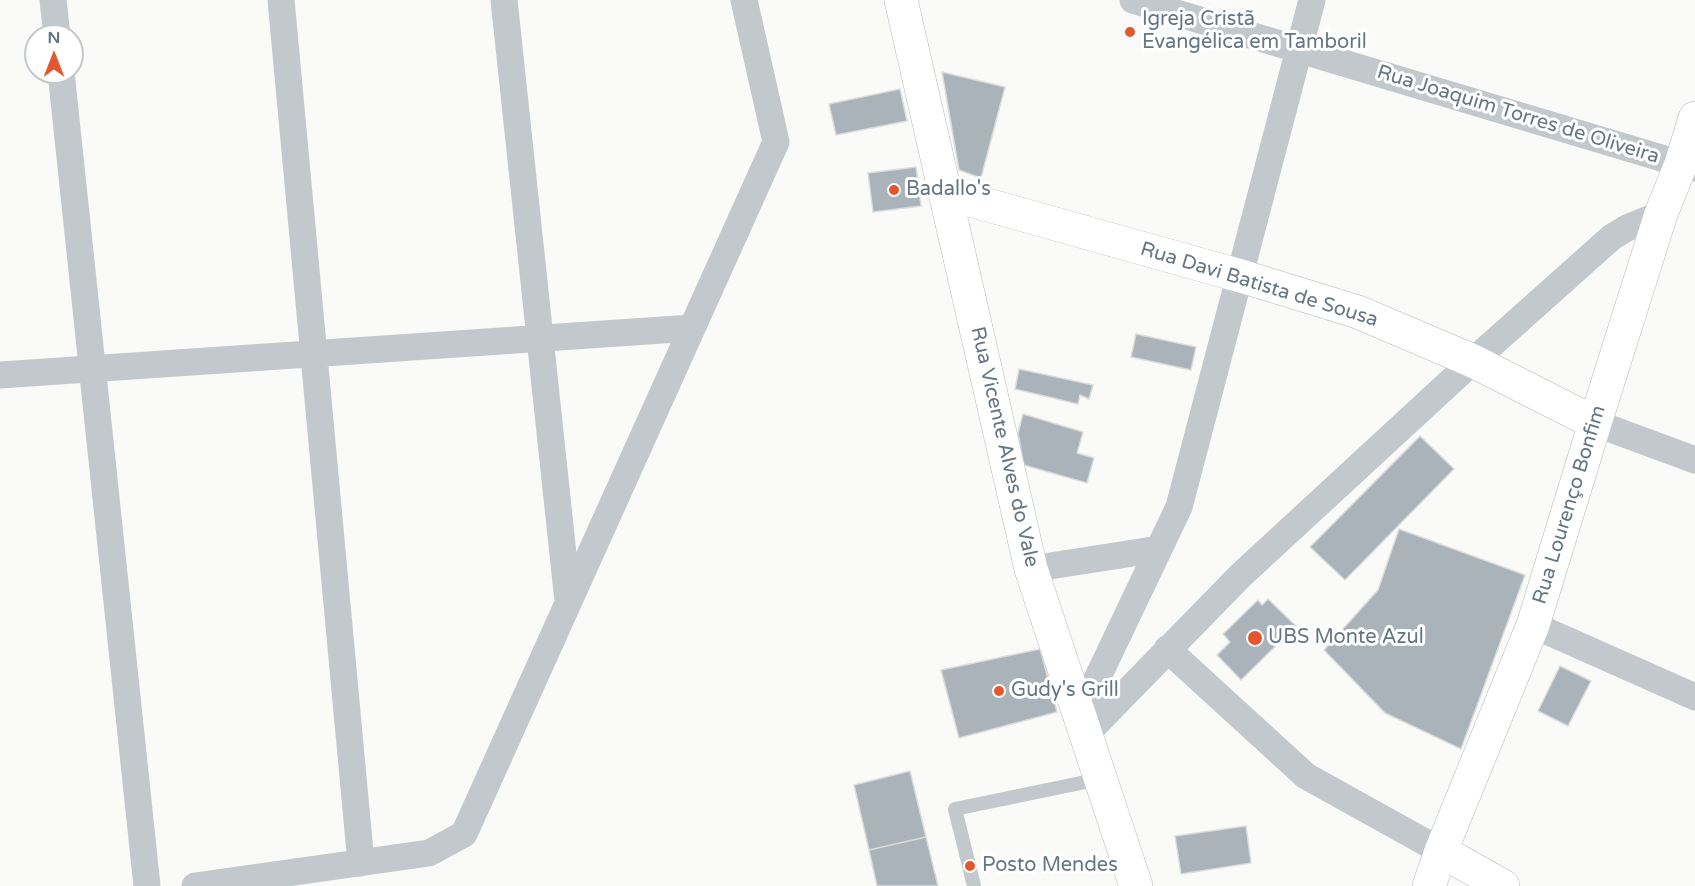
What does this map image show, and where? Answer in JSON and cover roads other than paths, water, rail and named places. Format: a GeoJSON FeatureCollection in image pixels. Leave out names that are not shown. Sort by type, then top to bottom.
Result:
{"type":"FeatureCollection","features":[{"type":"Feature","properties":{"kind":"street"},"geometry":{"type":"LineString","coordinates":[[53,0],[56,24]]}},
{"type":"Feature","properties":{"kind":"street"},"geometry":{"type":"LineString","coordinates":[[281,0],[361,863]]}},
{"type":"Feature","properties":{"kind":"street"},"geometry":{"type":"LineString","coordinates":[[504,0],[568,602]]}},
{"type":"Feature","properties":{"kind":"street"},"geometry":{"type":"LineString","coordinates":[[195,886],[429,853],[464,834],[776,142],[744,0]]}},
{"type":"Feature","properties":{"kind":"street","name":"Rua Vicente Alves do Vale"},"geometry":{"type":"LineString","coordinates":[[901,0],[1031,569],[1136,886]]}},
{"type":"Feature","properties":{"kind":"street","name":"Rua Joaquim Torres de Oliveira"},"geometry":{"type":"LineString","coordinates":[[1133,0],[1688,166]]}},
{"type":"Feature","properties":{"kind":"street"},"geometry":{"type":"LineString","coordinates":[[1085,735],[1096,681],[1179,507],[1312,0]]}},
{"type":"Feature","properties":{"kind":"street"},"geometry":{"type":"LineString","coordinates":[[62,84],[147,886]]}},
{"type":"Feature","properties":{"kind":"street","name":"Rua Lourenço Bonfim"},"geometry":{"type":"LineString","coordinates":[[1429,886],[1441,851],[1533,625],[1594,423],[1661,214],[1688,166],[1695,118]]}},
{"type":"Feature","properties":{"kind":"street","name":"Rua Davi Batista de Sousa"},"geometry":{"type":"LineString","coordinates":[[945,193],[1241,276],[1358,312],[1473,361],[1594,423],[1695,460]]}},
{"type":"Feature","properties":{"kind":"street"},"geometry":{"type":"LineString","coordinates":[[1085,735],[1240,576],[1473,361],[1612,237],[1661,214]]}},
{"type":"Feature","properties":{"kind":"street"},"geometry":{"type":"LineString","coordinates":[[0,375],[692,328]]}},
{"type":"Feature","properties":{"kind":"street"},"geometry":{"type":"LineString","coordinates":[[1031,569],[1159,549]]}},
{"type":"Feature","properties":{"kind":"street"},"geometry":{"type":"LineString","coordinates":[[1533,625],[1695,697]]}},
{"type":"Feature","properties":{"kind":"street"},"geometry":{"type":"LineString","coordinates":[[1167,649],[1306,776],[1503,886]]}},
{"type":"Feature","properties":{"kind":"lane"},"geometry":{"type":"LineString","coordinates":[[974,886],[956,809],[1100,779]]}},
{"type":"Feature","properties":{"kind":"place","name":"Igreja Cristã Evangélica em Tamboril"},"geometry":{"type":"Point","coordinates":[1130,32]}},
{"type":"Feature","properties":{"kind":"place","name":"Badallo's"},"geometry":{"type":"Point","coordinates":[894,190]}},
{"type":"Feature","properties":{"kind":"place","name":"UBS Monte Azul"},"geometry":{"type":"Point","coordinates":[1255,638]}},
{"type":"Feature","properties":{"kind":"place","name":"Gudy's Grill"},"geometry":{"type":"Point","coordinates":[999,691]}},
{"type":"Feature","properties":{"kind":"place","name":"Posto Mendes"},"geometry":{"type":"Point","coordinates":[970,866]}}]}
